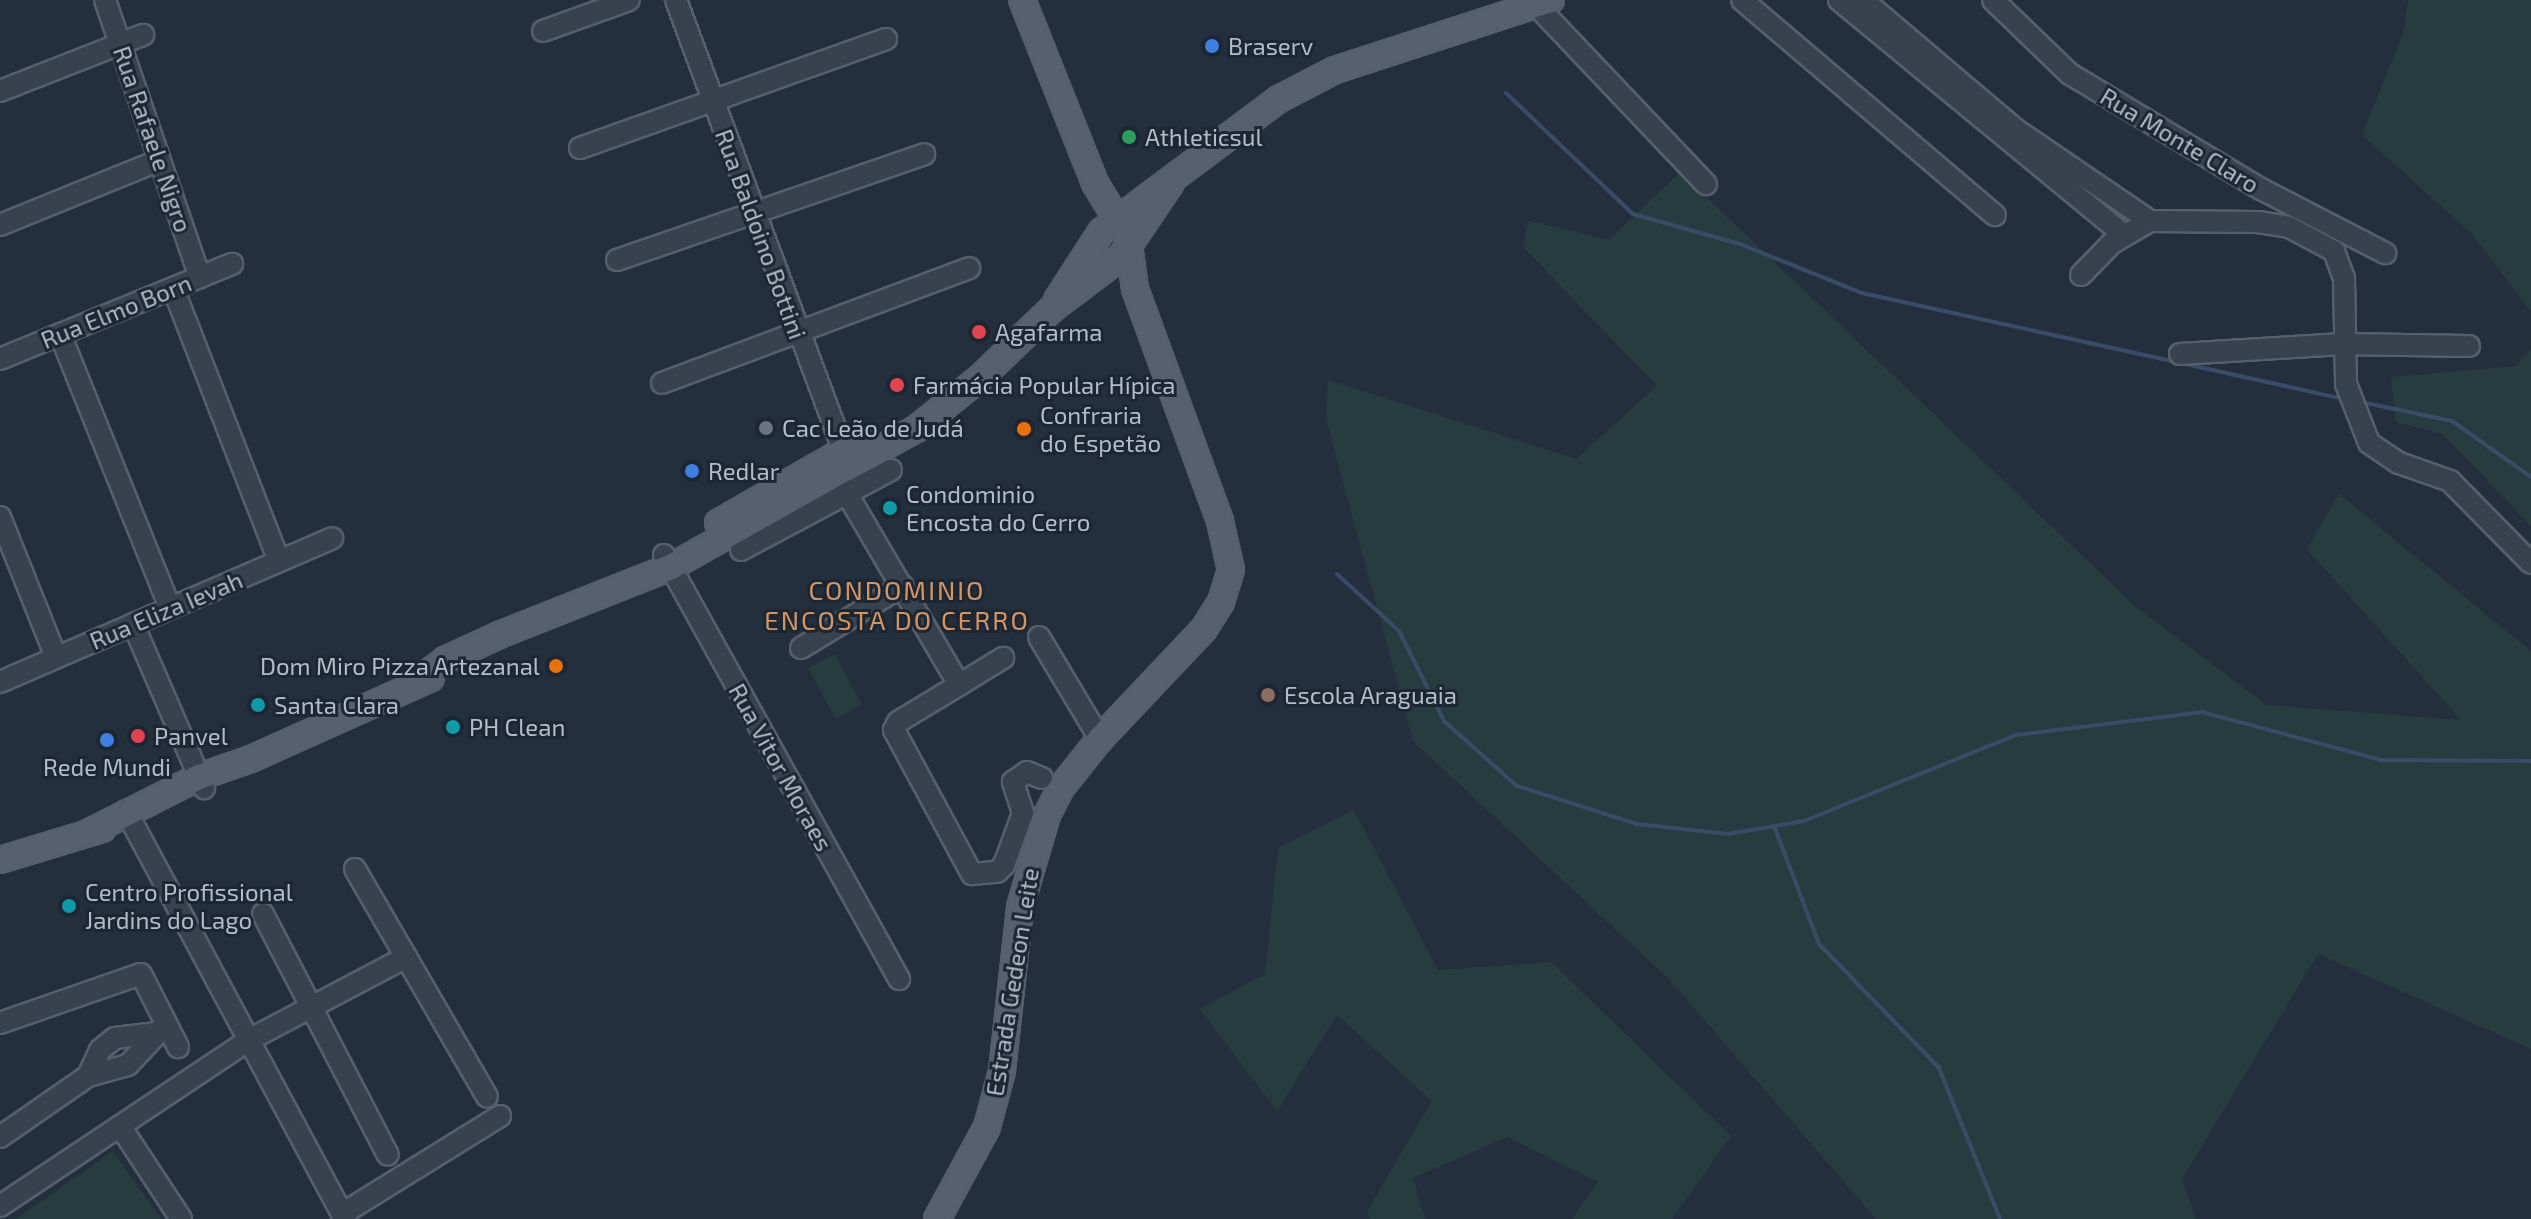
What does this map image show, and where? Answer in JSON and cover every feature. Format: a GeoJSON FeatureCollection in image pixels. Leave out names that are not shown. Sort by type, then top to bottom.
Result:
{"type":"FeatureCollection","features":[{"type":"Feature","properties":{"kind":"main road","name":"Estrada Gedeon Leite"},"geometry":{"type":"LineString","coordinates":[[937,1219],[987,1127],[994,1101],[1020,907],[1036,840],[1060,789],[1100,739],[1204,629],[1221,602],[1231,570],[1220,521],[1135,289],[1129,247],[1095,183],[1022,0]]}},
{"type":"Feature","properties":{"kind":"main road"},"geometry":{"type":"LineString","coordinates":[[1052,309],[1093,241],[1267,108],[1335,70],[1529,4]]}},
{"type":"Feature","properties":{"kind":"main road","name":"Estrada Gedeon Leite"},"geometry":{"type":"LineString","coordinates":[[1093,241],[1095,183]]}},
{"type":"Feature","properties":{"kind":"main road"},"geometry":{"type":"LineString","coordinates":[[3,857],[88,833],[129,817],[416,682],[445,660],[503,641],[844,472],[907,416],[941,405],[980,378],[1052,309],[1109,268],[1129,247],[1171,183]]}},
{"type":"Feature","properties":{"kind":"main road"},"geometry":{"type":"LineString","coordinates":[[1093,241],[1109,268],[1135,289]]}},
{"type":"Feature","properties":{"kind":"street","name":"Rua Rafaele Nigro"},"geometry":{"type":"LineString","coordinates":[[105,0],[200,277]]}},
{"type":"Feature","properties":{"kind":"street"},"geometry":{"type":"LineString","coordinates":[[543,31],[629,0]]}},
{"type":"Feature","properties":{"kind":"street","name":"Rua Baldoino Bottini"},"geometry":{"type":"LineString","coordinates":[[676,0],[844,472],[902,586],[959,685]]}},
{"type":"Feature","properties":{"kind":"street"},"geometry":{"type":"LineString","coordinates":[[1742,0],[1995,215]]}},
{"type":"Feature","properties":{"kind":"street"},"geometry":{"type":"LineString","coordinates":[[1839,0],[2015,129],[2150,221]]}},
{"type":"Feature","properties":{"kind":"street"},"geometry":{"type":"LineString","coordinates":[[1863,0],[1921,59],[2124,235]]}},
{"type":"Feature","properties":{"kind":"street","name":"Rua Monte Claro"},"geometry":{"type":"LineString","coordinates":[[1993,0],[2070,74],[2261,189],[2385,253]]}},
{"type":"Feature","properties":{"kind":"street"},"geometry":{"type":"LineString","coordinates":[[1529,4],[1706,184]]}},
{"type":"Feature","properties":{"kind":"street"},"geometry":{"type":"LineString","coordinates":[[0,91],[143,35]]}},
{"type":"Feature","properties":{"kind":"street"},"geometry":{"type":"LineString","coordinates":[[580,148],[886,39]]}},
{"type":"Feature","properties":{"kind":"street"},"geometry":{"type":"LineString","coordinates":[[617,260],[924,154]]}},
{"type":"Feature","properties":{"kind":"street"},"geometry":{"type":"LineString","coordinates":[[0,225],[158,161]]}},
{"type":"Feature","properties":{"kind":"street"},"geometry":{"type":"LineString","coordinates":[[2081,275],[2124,235],[2150,221],[2258,222],[2289,227],[2334,251],[2344,278],[2346,384],[2369,443],[2399,463],[2450,481],[2531,563]]}},
{"type":"Feature","properties":{"kind":"street","name":"Rua Elmo Born"},"geometry":{"type":"LineString","coordinates":[[0,359],[232,264]]}},
{"type":"Feature","properties":{"kind":"street"},"geometry":{"type":"LineString","coordinates":[[662,383],[796,330],[969,268]]}},
{"type":"Feature","properties":{"kind":"street"},"geometry":{"type":"LineString","coordinates":[[173,288],[279,561]]}},
{"type":"Feature","properties":{"kind":"street"},"geometry":{"type":"LineString","coordinates":[[60,334],[170,608]]}},
{"type":"Feature","properties":{"kind":"street"},"geometry":{"type":"LineString","coordinates":[[2180,354],[2343,344],[2469,346]]}},
{"type":"Feature","properties":{"kind":"street"},"geometry":{"type":"LineString","coordinates":[[741,550],[844,472],[891,470]]}},
{"type":"Feature","properties":{"kind":"street"},"geometry":{"type":"LineString","coordinates":[[0,517],[56,657]]}},
{"type":"Feature","properties":{"kind":"street","name":"Rua Eliza Ievah"},"geometry":{"type":"LineString","coordinates":[[0,682],[332,538]]}},
{"type":"Feature","properties":{"kind":"street","name":"Rua Vitor Moraes"},"geometry":{"type":"LineString","coordinates":[[668,561],[899,979]]}},
{"type":"Feature","properties":{"kind":"street"},"geometry":{"type":"LineString","coordinates":[[801,648],[902,586]]}},
{"type":"Feature","properties":{"kind":"street"},"geometry":{"type":"LineString","coordinates":[[133,624],[202,782]]}},
{"type":"Feature","properties":{"kind":"street"},"geometry":{"type":"LineString","coordinates":[[1039,637],[1100,739]]}},
{"type":"Feature","properties":{"kind":"street"},"geometry":{"type":"LineString","coordinates":[[1003,658],[898,722],[894,730],[972,874],[997,872],[1004,865],[1023,813],[1013,782],[1027,772],[1042,778]]}},
{"type":"Feature","properties":{"kind":"street"},"geometry":{"type":"LineString","coordinates":[[129,817],[344,1216],[500,1116]]}},
{"type":"Feature","properties":{"kind":"street"},"geometry":{"type":"LineString","coordinates":[[355,869],[487,1097]]}},
{"type":"Feature","properties":{"kind":"street"},"geometry":{"type":"LineString","coordinates":[[263,914],[388,1155]]}},
{"type":"Feature","properties":{"kind":"street"},"geometry":{"type":"LineString","coordinates":[[0,1206],[247,1041],[406,957]]}},
{"type":"Feature","properties":{"kind":"street"},"geometry":{"type":"LineString","coordinates":[[0,1023],[141,974],[160,1029],[178,1047]]}},
{"type":"Feature","properties":{"kind":"street"},"geometry":{"type":"LineString","coordinates":[[0,1137],[88,1076],[128,1065],[160,1029]]}},
{"type":"Feature","properties":{"kind":"street"},"geometry":{"type":"LineString","coordinates":[[88,1076],[100,1050],[115,1038],[160,1029]]}},
{"type":"Feature","properties":{"kind":"street"},"geometry":{"type":"LineString","coordinates":[[120,1126],[181,1219]]}},
{"type":"Feature","properties":{"kind":"green space"},"geometry":{"type":"Polygon","coordinates":[[[2408,0],[2531,0],[2531,312],[2472,234],[2362,135],[2404,31],[2408,0]]]}},
{"type":"Feature","properties":{"kind":"green space"},"geometry":{"type":"Polygon","coordinates":[[[1680,172],[2136,607],[2267,705],[2461,720],[2307,549],[2339,494],[2531,651],[2531,1049],[2318,954],[2182,1179],[2196,1219],[1876,1219],[1669,979],[1413,741],[1326,419],[1328,380],[1576,459],[1657,386],[1523,247],[1528,221],[1609,240],[1680,172]]]}},
{"type":"Feature","properties":{"kind":"green space"},"geometry":{"type":"Polygon","coordinates":[[[2531,349],[2531,526],[2443,434],[2396,422],[2391,377],[2516,366],[2531,349]]]}},
{"type":"Feature","properties":{"kind":"green space"},"geometry":{"type":"Polygon","coordinates":[[[835,654],[862,704],[835,718],[809,668],[835,654]]]}},
{"type":"Feature","properties":{"kind":"green space"},"geometry":{"type":"Polygon","coordinates":[[[1354,810],[1438,970],[1551,962],[1731,1136],[1672,1219],[1572,1219],[1598,1182],[1507,1137],[1413,1178],[1425,1219],[1370,1219],[1367,1211],[1432,1101],[1337,1015],[1277,1111],[1200,1009],[1265,974],[1278,848],[1354,810]]]}},
{"type":"Feature","properties":{"kind":"green space"},"geometry":{"type":"Polygon","coordinates":[[[113,1151],[161,1219],[16,1219],[113,1151]]]}},
{"type":"Feature","properties":{"kind":"waterway"},"geometry":{"type":"LineString","coordinates":[[1506,93],[1633,214],[1740,244],[1862,293],[2345,399]]}},
{"type":"Feature","properties":{"kind":"waterway"},"geometry":{"type":"LineString","coordinates":[[2361,402],[2452,421],[2531,477]]}},
{"type":"Feature","properties":{"kind":"waterway"},"geometry":{"type":"LineString","coordinates":[[1337,574],[1399,631],[1444,721],[1517,786],[1637,824],[1728,834],[1804,821],[2016,735],[2202,712],[2381,760],[2531,761]]}},
{"type":"Feature","properties":{"kind":"waterway"},"geometry":{"type":"LineString","coordinates":[[1774,826],[1819,944],[1939,1068],[2000,1219]]}},
{"type":"Feature","properties":{"kind":"place","name":"Braserv"},"geometry":{"type":"Point","coordinates":[1212,46]}},
{"type":"Feature","properties":{"kind":"place","name":"Athleticsul"},"geometry":{"type":"Point","coordinates":[1129,137]}},
{"type":"Feature","properties":{"kind":"place","name":"Agafarma"},"geometry":{"type":"Point","coordinates":[979,332]}},
{"type":"Feature","properties":{"kind":"place","name":"Farmácia Popular Hípica"},"geometry":{"type":"Point","coordinates":[897,385]}},
{"type":"Feature","properties":{"kind":"place","name":"Cac Leão de Judá"},"geometry":{"type":"Point","coordinates":[766,428]}},
{"type":"Feature","properties":{"kind":"place","name":"Confraria do Espetão"},"geometry":{"type":"Point","coordinates":[1024,429]}},
{"type":"Feature","properties":{"kind":"place","name":"Redlar"},"geometry":{"type":"Point","coordinates":[692,471]}},
{"type":"Feature","properties":{"kind":"place","name":"Condominio Encosta do Cerro"},"geometry":{"type":"Point","coordinates":[890,508]}},
{"type":"Feature","properties":{"kind":"place","name":"Dom Miro Pizza Artezanal"},"geometry":{"type":"Point","coordinates":[556,666]}},
{"type":"Feature","properties":{"kind":"place","name":"Escola Araguaia"},"geometry":{"type":"Point","coordinates":[1268,695]}},
{"type":"Feature","properties":{"kind":"place","name":"Santa Clara"},"geometry":{"type":"Point","coordinates":[258,705]}},
{"type":"Feature","properties":{"kind":"place","name":"PH Clean"},"geometry":{"type":"Point","coordinates":[453,727]}},
{"type":"Feature","properties":{"kind":"place","name":"Panvel"},"geometry":{"type":"Point","coordinates":[138,736]}},
{"type":"Feature","properties":{"kind":"place","name":"Rede Mundi"},"geometry":{"type":"Point","coordinates":[107,740]}},
{"type":"Feature","properties":{"kind":"place","name":"Centro Profissional Jardins do Lago"},"geometry":{"type":"Point","coordinates":[69,906]}},
{"type":"Feature","properties":{"kind":"district","name":"CONDOMINIO ENCOSTA DO CERRO"},"geometry":{"type":"Point","coordinates":[897,605]}}]}
